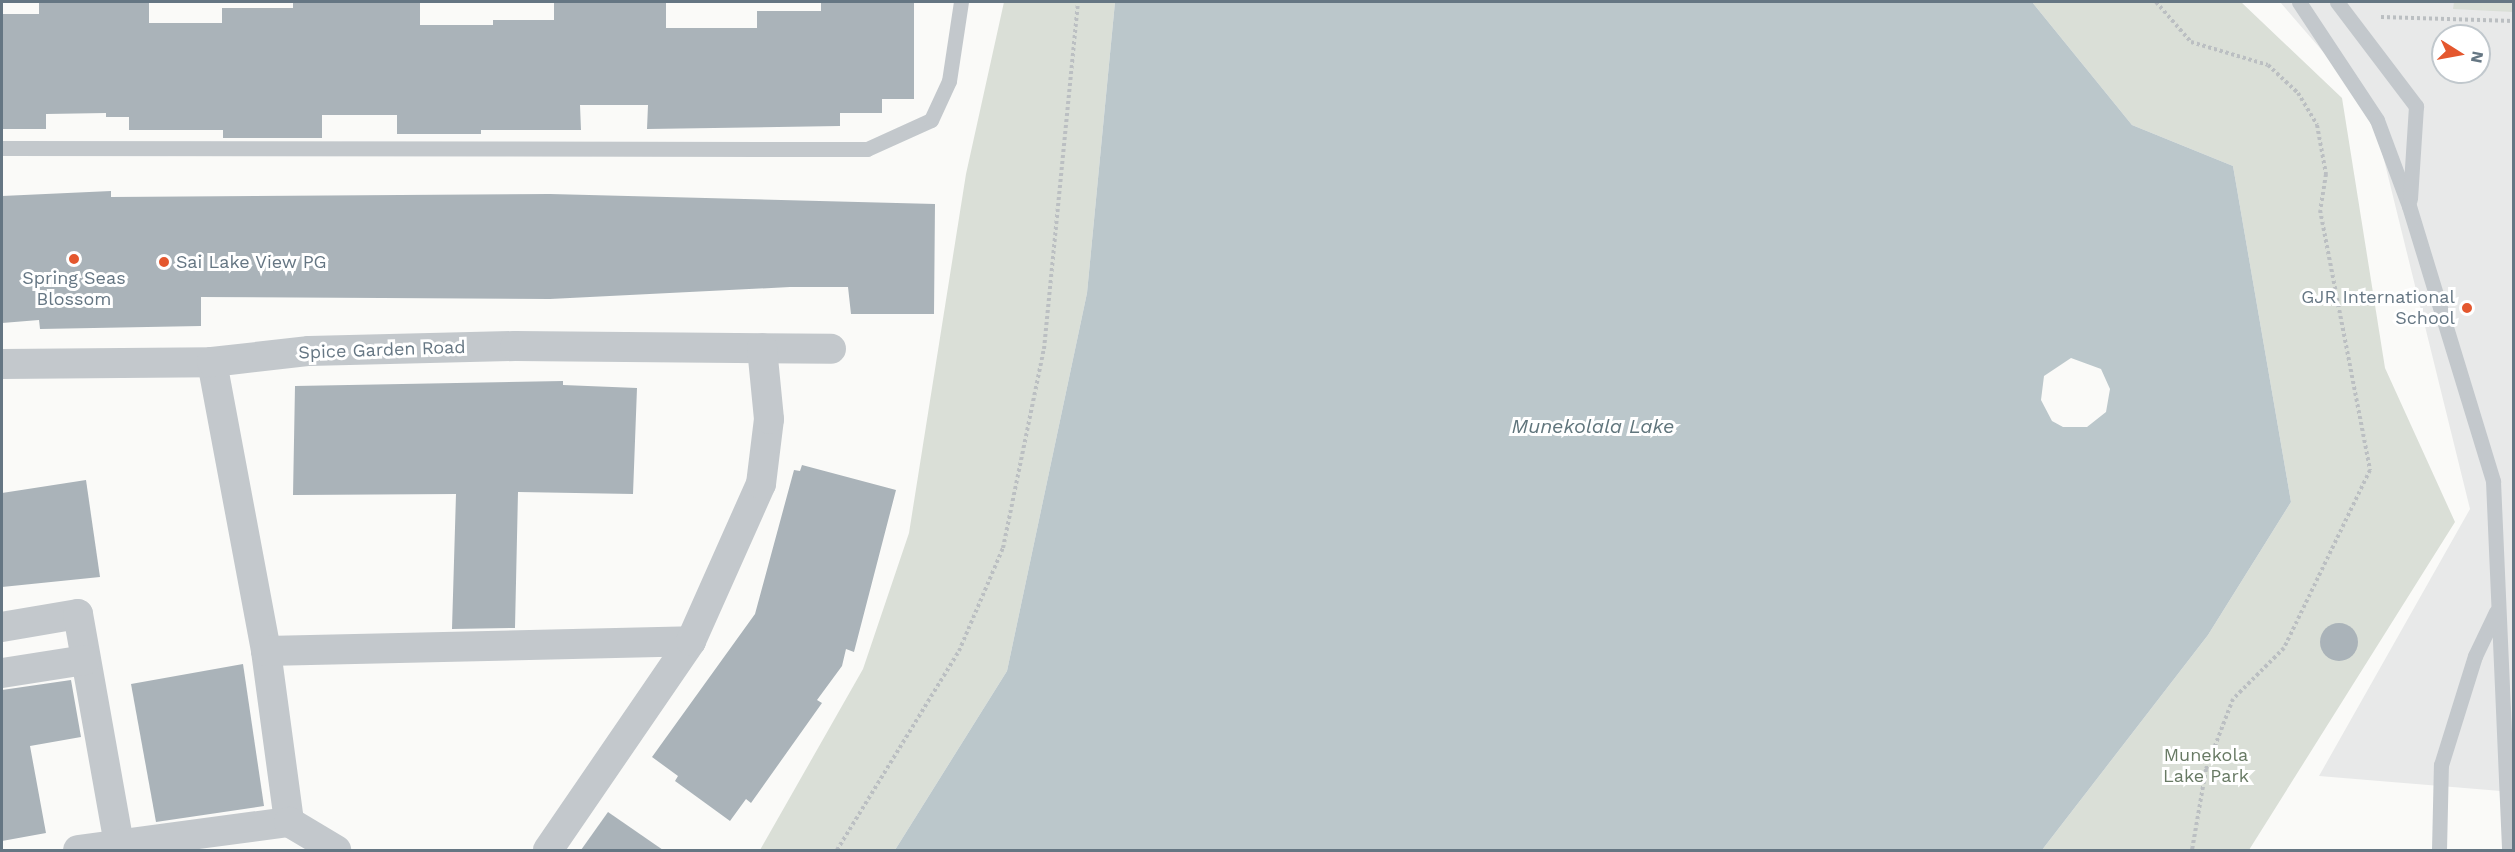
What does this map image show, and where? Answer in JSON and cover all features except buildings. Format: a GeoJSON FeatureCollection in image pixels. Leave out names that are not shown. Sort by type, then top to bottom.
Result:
{"type":"FeatureCollection","features":[{"type":"Feature","properties":{"kind":"street","name":"Spice Garden Road"},"geometry":{"type":"LineString","coordinates":[[2,364],[212,362],[309,351],[390,348],[831,349]]}},
{"type":"Feature","properties":{"kind":"street"},"geometry":{"type":"LineString","coordinates":[[548,850],[691,641],[761,484],[769,419],[762,348]]}},
{"type":"Feature","properties":{"kind":"street"},"geometry":{"type":"LineString","coordinates":[[212,362],[266,651],[289,822]]}},
{"type":"Feature","properties":{"kind":"street"},"geometry":{"type":"LineString","coordinates":[[2,627],[78,614],[119,847]]}},
{"type":"Feature","properties":{"kind":"street"},"geometry":{"type":"LineString","coordinates":[[266,651],[691,641]]}},
{"type":"Feature","properties":{"kind":"street"},"geometry":{"type":"LineString","coordinates":[[2,673],[85,660]]}},
{"type":"Feature","properties":{"kind":"street"},"geometry":{"type":"LineString","coordinates":[[78,850],[119,847],[289,822],[336,850]]}},
{"type":"Feature","properties":{"kind":"lane"},"geometry":{"type":"LineString","coordinates":[[2,148],[867,149],[931,120],[949,81],[961,2]]}},
{"type":"Feature","properties":{"kind":"lane"},"geometry":{"type":"LineString","coordinates":[[2299,2],[2377,120],[2409,206],[2493,481],[2509,850]]}},
{"type":"Feature","properties":{"kind":"lane"},"geometry":{"type":"LineString","coordinates":[[2337,2],[2416,106],[2409,206]]}},
{"type":"Feature","properties":{"kind":"lane"},"geometry":{"type":"LineString","coordinates":[[2439,850],[2441,765],[2475,656],[2497,610]]}},
{"type":"Feature","properties":{"kind":"path"},"geometry":{"type":"LineString","coordinates":[[837,850],[959,651],[1003,548],[1044,349],[1078,2]]}},
{"type":"Feature","properties":{"kind":"path"},"geometry":{"type":"LineString","coordinates":[[2156,2],[2191,42],[2268,65],[2298,93],[2317,125],[2326,174],[2320,210],[2370,470],[2284,648],[2233,699],[2206,769],[2192,850]]}},
{"type":"Feature","properties":{"kind":"path"},"geometry":{"type":"LineString","coordinates":[[2378,16],[2514,21]]}},
{"type":"Feature","properties":{"kind":"shaded area","name":"GJR International School"},"geometry":{"type":"Polygon","coordinates":[[[2280,2],[2513,2],[2513,792],[2319,776],[2470,509],[2371,107],[2280,2]]]}},
{"type":"Feature","properties":{"kind":"green space"},"geometry":{"type":"Polygon","coordinates":[[[1004,2],[1115,2],[1087,293],[1007,671],[895,850],[760,850],[863,669],[909,533],[966,174],[1004,2]]]}},
{"type":"Feature","properties":{"kind":"green space","name":"Munekola Lake Park"},"geometry":{"type":"Polygon","coordinates":[[[2032,2],[2241,2],[2342,98],[2385,368],[2455,522],[2249,850],[2042,850],[2208,635],[2291,502],[2233,166],[2132,125],[2032,2]]]}},
{"type":"Feature","properties":{"kind":"green space"},"geometry":{"type":"Polygon","coordinates":[[[2454,2],[2513,2],[2513,12],[2453,9],[2454,2]]]}},
{"type":"Feature","properties":{"kind":"water","name":"Munekolala Lake"},"geometry":{"type":"Polygon","coordinates":[[[1115,2],[2032,2],[2132,125],[2233,166],[2291,502],[2208,635],[2042,850],[895,850],[1007,671],[1087,293],[1115,2]],[[2071,358],[2044,376],[2041,400],[2052,421],[2063,427],[2087,427],[2106,412],[2110,389],[2101,369],[2071,358]]]}},
{"type":"Feature","properties":{"kind":"place","name":"Spring Seas Blossom"},"geometry":{"type":"Point","coordinates":[74,259]}},
{"type":"Feature","properties":{"kind":"place","name":"Sai Lake View PG"},"geometry":{"type":"Point","coordinates":[164,262]}},
{"type":"Feature","properties":{"kind":"place","name":"GJR International School"},"geometry":{"type":"Point","coordinates":[2467,308]}}]}
